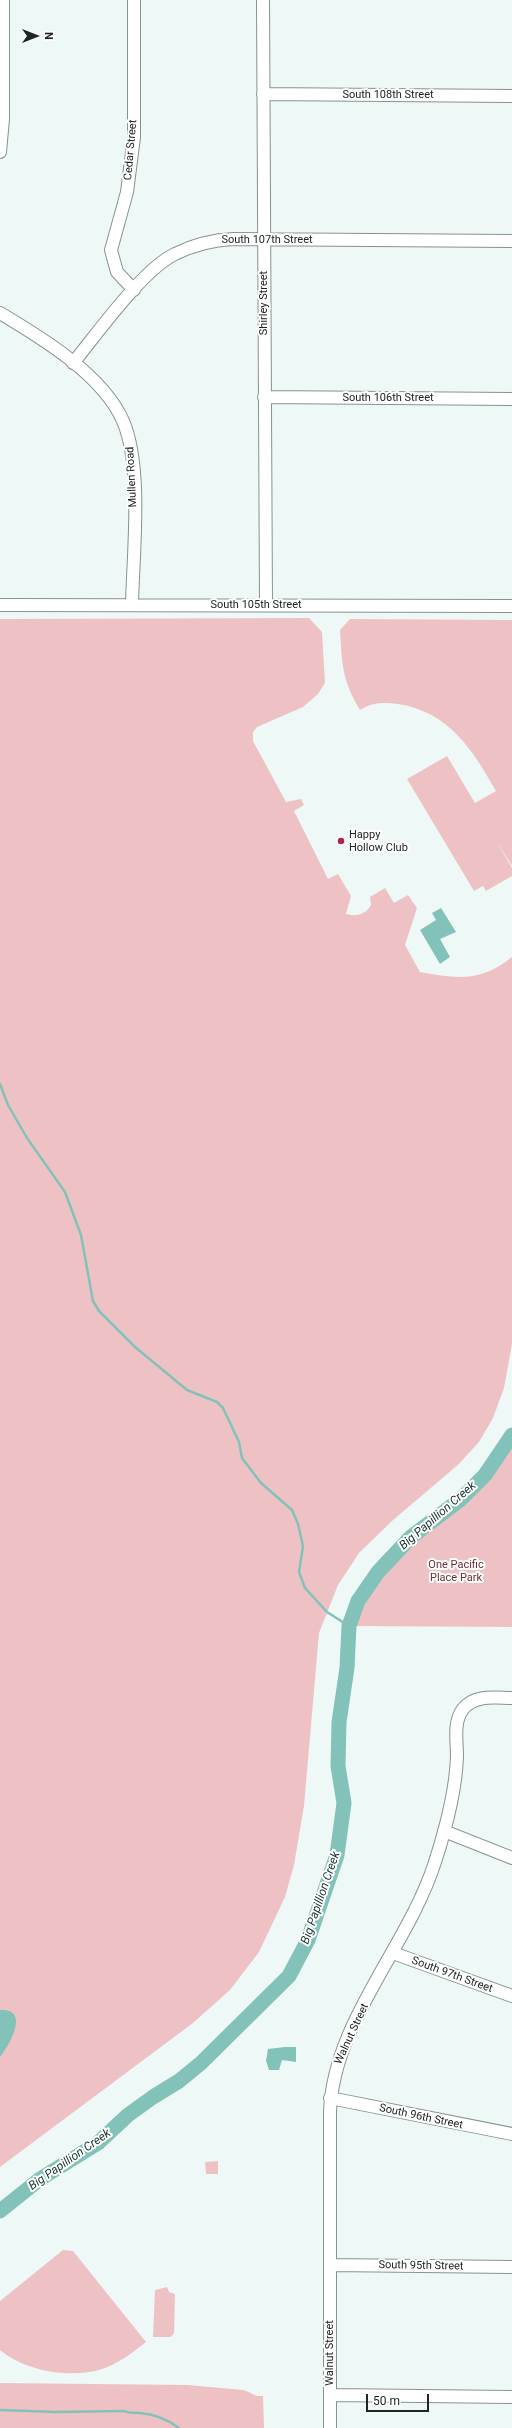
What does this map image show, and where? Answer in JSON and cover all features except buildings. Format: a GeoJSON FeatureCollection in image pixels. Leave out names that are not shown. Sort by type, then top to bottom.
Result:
{"type":"FeatureCollection","features":[{"type":"Feature","properties":{"kind":"street"},"geometry":{"type":"LineString","coordinates":[[0,152],[3,0]]}},
{"type":"Feature","properties":{"kind":"street","name":"Cedar Street"},"geometry":{"type":"LineString","coordinates":[[134,0],[134,137],[127,192],[111,250],[117,272],[134,290]]}},
{"type":"Feature","properties":{"kind":"street","name":"Shirley Street"},"geometry":{"type":"LineString","coordinates":[[263,0],[266,605]]}},
{"type":"Feature","properties":{"kind":"street","name":"South 108th Street"},"geometry":{"type":"LineString","coordinates":[[263,94],[512,96]]}},
{"type":"Feature","properties":{"kind":"street","name":"South 107th Street"},"geometry":{"type":"LineString","coordinates":[[73,363],[134,290],[153,270],[174,254],[216,241],[264,239],[512,242]]}},
{"type":"Feature","properties":{"kind":"street","name":"Mullen Road"},"geometry":{"type":"LineString","coordinates":[[0,313],[73,363],[95,382],[110,399],[123,420],[130,441],[134,481],[132,604]]}},
{"type":"Feature","properties":{"kind":"street","name":"South 106th Street"},"geometry":{"type":"LineString","coordinates":[[264,397],[512,399]]}},
{"type":"Feature","properties":{"kind":"street","name":"South 105th Street"},"geometry":{"type":"LineString","coordinates":[[0,605],[132,604],[512,606]]}},
{"type":"Feature","properties":{"kind":"street","name":"Walnut Street"},"geometry":{"type":"LineString","coordinates":[[330,2428],[330,2098],[335,2071],[346,2041],[425,1890],[444,1831],[456,1776],[456,1728],[465,1707],[478,1699],[512,1698]]}},
{"type":"Feature","properties":{"kind":"street"},"geometry":{"type":"LineString","coordinates":[[444,1831],[512,1858]]}},
{"type":"Feature","properties":{"kind":"street","name":"South 97th Street"},"geometry":{"type":"LineString","coordinates":[[393,1953],[512,1996]]}},
{"type":"Feature","properties":{"kind":"street","name":"South 96th Street"},"geometry":{"type":"LineString","coordinates":[[330,2098],[512,2134]]}},
{"type":"Feature","properties":{"kind":"street","name":"South 95th Street"},"geometry":{"type":"LineString","coordinates":[[330,2265],[512,2267]]}},
{"type":"Feature","properties":{"kind":"street"},"geometry":{"type":"LineString","coordinates":[[330,2395],[512,2397]]}},
{"type":"Feature","properties":{"kind":"green space","name":"Happy Hollow Club"},"geometry":{"type":"Polygon","coordinates":[[[309,618],[322,632],[325,683],[318,694],[303,707],[257,727],[253,732],[253,741],[286,802],[301,799],[304,805],[294,811],[328,879],[338,874],[351,896],[346,914],[357,915],[367,911],[371,905],[370,897],[385,888],[394,903],[408,895],[417,908],[405,945],[420,972],[458,977],[479,975],[501,965],[512,957],[512,1344],[504,1388],[493,1418],[479,1442],[459,1464],[392,1521],[359,1553],[338,1585],[319,1633],[304,1806],[294,1865],[285,1897],[259,1952],[230,1990],[193,2023],[0,2167],[0,619],[309,618]]]}},
{"type":"Feature","properties":{"kind":"green space"},"geometry":{"type":"Polygon","coordinates":[[[350,619],[512,620],[512,866],[497,842],[512,868],[512,876],[486,891],[483,886],[474,891],[407,779],[447,756],[475,803],[496,791],[468,747],[445,724],[431,715],[416,708],[388,703],[374,704],[360,710],[346,680],[342,662],[340,630],[350,619]]]}},
{"type":"Feature","properties":{"kind":"green space","name":"One Pacific Place Park"},"geometry":{"type":"Polygon","coordinates":[[[512,1435],[512,1627],[349,1626],[366,1588],[392,1554],[402,1544],[455,1502],[481,1479],[493,1466],[512,1435]]]}},
{"type":"Feature","properties":{"kind":"green space"},"geometry":{"type":"Polygon","coordinates":[[[218,2161],[218,2174],[206,2174],[205,2162],[218,2161]]]}},
{"type":"Feature","properties":{"kind":"green space"},"geometry":{"type":"Polygon","coordinates":[[[63,2250],[73,2251],[146,2342],[118,2362],[106,2368],[74,2373],[47,2371],[22,2363],[0,2350],[0,2301],[63,2250]]]}},
{"type":"Feature","properties":{"kind":"green space"},"geometry":{"type":"Polygon","coordinates":[[[167,2287],[169,2292],[175,2294],[174,2333],[171,2337],[153,2337],[155,2290],[167,2287]]]}},
{"type":"Feature","properties":{"kind":"green space"},"geometry":{"type":"Polygon","coordinates":[[[0,2383],[188,2385],[244,2390],[257,2396],[263,2396],[264,2428],[0,2428],[0,2383]]]}},
{"type":"Feature","properties":{"kind":"shaded area"},"geometry":{"type":"Polygon","coordinates":[[[441,908],[456,932],[440,939],[450,957],[440,964],[420,930],[436,920],[432,913],[441,908]]]}},
{"type":"Feature","properties":{"kind":"shaded area"},"geometry":{"type":"Polygon","coordinates":[[[0,2010],[9,2011],[14,2015],[16,2021],[12,2037],[0,2057],[0,2010]]]}},
{"type":"Feature","properties":{"kind":"shaded area"},"geometry":{"type":"Polygon","coordinates":[[[296,2047],[296,2062],[282,2060],[279,2070],[269,2070],[266,2061],[268,2049],[296,2047]]]}},
{"type":"Feature","properties":{"kind":"waterway"},"geometry":{"type":"LineString","coordinates":[[0,1084],[8,1105],[27,1138],[65,1192],[81,1235],[93,1301],[99,1311],[135,1347],[187,1390],[217,1402],[223,1408],[239,1442],[242,1458],[261,1483],[292,1510],[298,1524],[303,1546],[299,1572],[305,1588],[327,1612],[349,1626]]}},
{"type":"Feature","properties":{"kind":"waterway","name":"Big Papillion Creek"},"geometry":{"type":"LineString","coordinates":[[0,2211],[40,2179],[98,2143],[128,2115],[179,2081],[201,2063],[289,1976],[308,1940],[337,1855],[344,1803],[338,1766],[339,1722],[347,1668],[349,1626],[358,1601],[378,1572],[411,1537],[461,1499],[485,1475],[512,1435]]}},
{"type":"Feature","properties":{"kind":"waterway"},"geometry":{"type":"LineString","coordinates":[[0,2410],[56,2412],[124,2411],[155,2416],[170,2422],[179,2428]]}},
{"type":"Feature","properties":{"kind":"place","name":"Happy Hollow Club"},"geometry":{"type":"Point","coordinates":[341,841]}}]}
